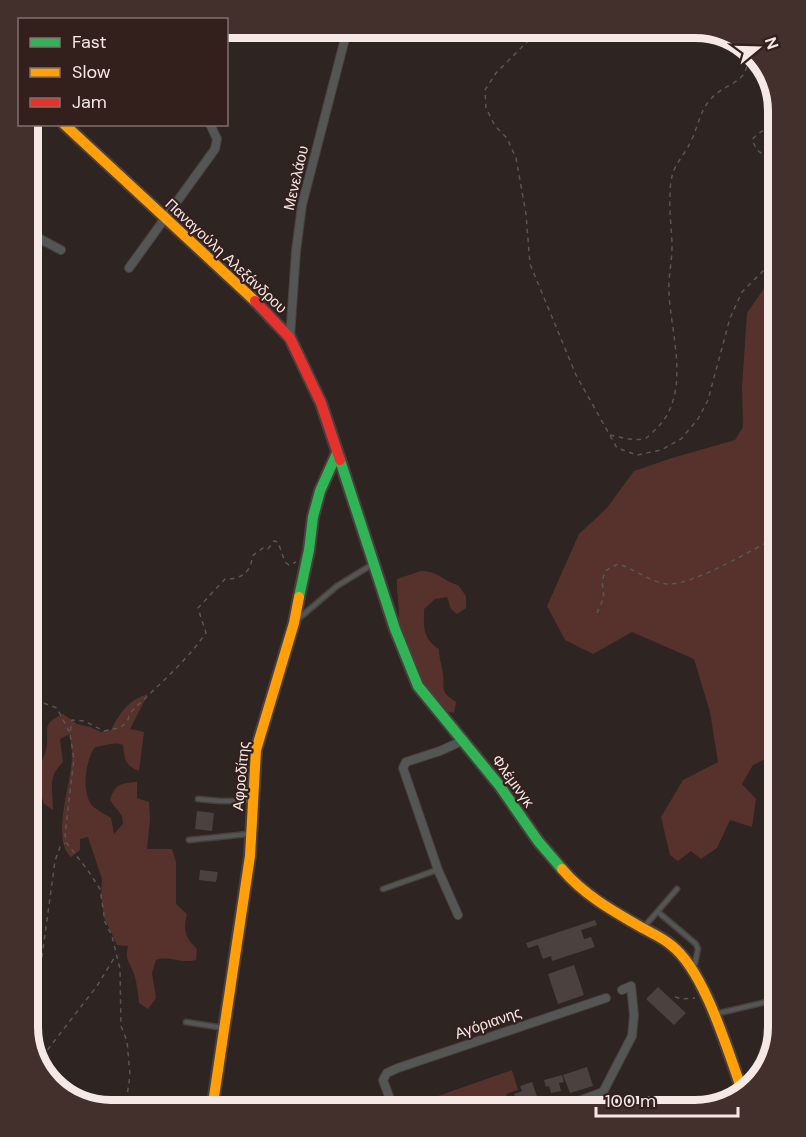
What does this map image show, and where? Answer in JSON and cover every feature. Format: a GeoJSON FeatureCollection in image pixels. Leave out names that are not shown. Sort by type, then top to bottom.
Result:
{"type":"FeatureCollection","features":[{"type":"Feature","properties":{"kind":"street","name":"Μενελάου"},"geometry":{"type":"LineString","coordinates":[[290,338],[296,250],[302,205],[345,38]]}},
{"type":"Feature","properties":{"kind":"street","name":"Παναγούλη Αλεξάνδρου"},"geometry":{"type":"LineString","coordinates":[[66,126],[257,303],[290,338],[307,372],[332,433]]}},
{"type":"Feature","properties":{"kind":"street"},"geometry":{"type":"LineString","coordinates":[[129,268],[215,149],[217,139],[211,126]]}},
{"type":"Feature","properties":{"kind":"street"},"geometry":{"type":"LineString","coordinates":[[38,238],[61,250]]}},
{"type":"Feature","properties":{"kind":"street","name":"Φλέμινγκ"},"geometry":{"type":"LineString","coordinates":[[332,433],[395,629],[418,686],[464,740],[538,841],[572,881],[604,907],[672,945],[693,972],[708,997],[740,1084]]}},
{"type":"Feature","properties":{"kind":"street","name":"Αφροδίτης"},"geometry":{"type":"LineString","coordinates":[[214,1099],[250,856],[255,750],[294,623],[320,491],[337,453]]}},
{"type":"Feature","properties":{"kind":"street"},"geometry":{"type":"LineString","coordinates":[[458,915],[438,870],[403,768],[406,762],[464,740]]}},
{"type":"Feature","properties":{"kind":"street"},"geometry":{"type":"LineString","coordinates":[[582,1100],[603,1092],[616,1071],[632,1036],[634,1015],[631,986],[622,990]]}},
{"type":"Feature","properties":{"kind":"street","name":"Αγόριανης"},"geometry":{"type":"LineString","coordinates":[[390,1099],[383,1080],[387,1073],[606,998]]}},
{"type":"Feature","properties":{"kind":"lane"},"geometry":{"type":"LineString","coordinates":[[294,623],[337,586],[374,564]]}},
{"type":"Feature","properties":{"kind":"lane"},"geometry":{"type":"LineString","coordinates":[[198,799],[253,801]]}},
{"type":"Feature","properties":{"kind":"lane"},"geometry":{"type":"LineString","coordinates":[[189,840],[251,834]]}},
{"type":"Feature","properties":{"kind":"lane"},"geometry":{"type":"LineString","coordinates":[[382,889],[438,870]]}},
{"type":"Feature","properties":{"kind":"lane"},"geometry":{"type":"LineString","coordinates":[[643,928],[677,889]]}},
{"type":"Feature","properties":{"kind":"lane"},"geometry":{"type":"LineString","coordinates":[[658,912],[696,944],[698,949],[693,972]]}},
{"type":"Feature","properties":{"kind":"lane"},"geometry":{"type":"LineString","coordinates":[[715,1014],[768,1002]]}},
{"type":"Feature","properties":{"kind":"lane"},"geometry":{"type":"LineString","coordinates":[[186,1022],[225,1028]]}},
{"type":"Feature","properties":{"kind":"lane"},"geometry":{"type":"LineString","coordinates":[[760,1060],[767,1040]]}},
{"type":"Feature","properties":{"kind":"path"},"geometry":{"type":"LineString","coordinates":[[531,38],[496,73],[485,90],[486,108],[495,126],[507,138],[516,158],[526,214],[530,264],[576,375],[617,448],[637,455],[661,450],[681,439],[698,419],[708,400],[730,318],[742,292],[768,268]]}},
{"type":"Feature","properties":{"kind":"path"},"geometry":{"type":"LineString","coordinates":[[609,435],[635,439],[647,438],[661,424],[673,404],[676,379],[669,292],[672,247],[670,179],[676,163],[692,139],[707,104],[715,94],[741,78]]}},
{"type":"Feature","properties":{"kind":"path"},"geometry":{"type":"LineString","coordinates":[[768,128],[757,133],[752,140],[757,150],[764,155],[768,155]]}},
{"type":"Feature","properties":{"kind":"path"},"geometry":{"type":"LineString","coordinates":[[126,1099],[130,1075],[129,1055],[121,1026],[120,969],[112,936],[105,922],[100,890],[66,842],[65,826],[74,759],[70,734],[72,720],[84,721],[104,732],[122,727],[127,722],[130,713],[174,673],[206,633],[198,608],[225,579],[235,580],[245,573],[252,563],[252,556],[263,548],[268,549],[274,541],[278,542],[285,562],[289,565],[299,557]]}},
{"type":"Feature","properties":{"kind":"path"},"geometry":{"type":"LineString","coordinates":[[597,613],[604,597],[602,582],[605,571],[618,564],[632,568],[648,578],[669,584],[694,579],[768,542]]}},
{"type":"Feature","properties":{"kind":"path"},"geometry":{"type":"LineString","coordinates":[[38,702],[57,708],[70,734]]}},
{"type":"Feature","properties":{"kind":"path"},"geometry":{"type":"LineString","coordinates":[[38,978],[55,861],[60,847],[66,842]]}},
{"type":"Feature","properties":{"kind":"path"},"geometry":{"type":"LineString","coordinates":[[43,1055],[97,986],[116,954]]}},
{"type":"Feature","properties":{"kind":"path"},"geometry":{"type":"LineString","coordinates":[[675,997],[682,999],[708,997]]}},
{"type":"Feature","properties":{"kind":"shaded area"},"geometry":{"type":"Polygon","coordinates":[[[768,283],[768,761],[767,758],[753,765],[742,784],[756,799],[752,827],[730,820],[717,848],[701,859],[691,851],[678,861],[670,855],[661,817],[683,780],[718,762],[710,712],[694,659],[632,632],[593,654],[565,640],[547,606],[579,534],[606,509],[634,471],[735,440],[743,427],[742,387],[747,313],[768,283]]]}},
{"type":"Feature","properties":{"kind":"shaded area"},"geometry":{"type":"Polygon","coordinates":[[[421,571],[437,574],[458,585],[466,596],[466,608],[457,614],[451,609],[447,597],[435,599],[424,609],[425,632],[429,641],[439,649],[444,690],[456,702],[454,713],[442,710],[432,699],[406,650],[408,642],[397,630],[399,617],[397,579],[421,571]]]}},
{"type":"Feature","properties":{"kind":"shaded area"},"geometry":{"type":"Polygon","coordinates":[[[148,694],[130,729],[144,732],[139,771],[126,761],[123,745],[95,747],[87,767],[85,783],[91,804],[111,818],[114,834],[123,824],[122,816],[110,800],[112,795],[119,785],[137,782],[137,798],[149,802],[147,849],[172,849],[176,862],[176,904],[187,914],[186,933],[197,949],[196,960],[166,958],[156,960],[152,973],[156,998],[148,1009],[139,1003],[135,977],[127,958],[128,946],[117,945],[104,917],[101,896],[102,879],[88,837],[80,839],[80,850],[71,857],[65,849],[62,827],[72,763],[70,734],[60,739],[63,762],[53,779],[53,810],[44,804],[38,776],[39,766],[47,746],[48,726],[55,718],[63,714],[77,724],[101,732],[111,730],[126,708],[136,699],[148,694]]]}},
{"type":"Feature","properties":{"kind":"shaded area"},"geometry":{"type":"Polygon","coordinates":[[[512,1070],[518,1090],[506,1094],[508,1100],[428,1100],[512,1070]]]}},
{"type":"Feature","properties":{"kind":"building"},"geometry":{"type":"Polygon","coordinates":[[[197,811],[214,813],[212,831],[195,829],[197,811]]]}},
{"type":"Feature","properties":{"kind":"building"},"geometry":{"type":"Polygon","coordinates":[[[200,870],[218,872],[216,882],[199,880],[200,870]]]}},
{"type":"Feature","properties":{"kind":"building"},"geometry":{"type":"Polygon","coordinates":[[[595,920],[597,925],[581,930],[584,939],[591,937],[595,947],[552,961],[551,956],[543,959],[538,945],[528,948],[526,943],[595,920]]]}},
{"type":"Feature","properties":{"kind":"building"},"geometry":{"type":"Polygon","coordinates":[[[574,965],[584,995],[558,1004],[548,974],[574,965]]]}},
{"type":"Feature","properties":{"kind":"building"},"geometry":{"type":"Polygon","coordinates":[[[658,987],[686,1013],[674,1025],[646,999],[658,987]]]}},
{"type":"Feature","properties":{"kind":"building"},"geometry":{"type":"Polygon","coordinates":[[[587,1067],[593,1086],[570,1093],[563,1075],[587,1067]]]}},
{"type":"Feature","properties":{"kind":"building"},"geometry":{"type":"Polygon","coordinates":[[[562,1075],[564,1082],[559,1083],[561,1091],[551,1093],[544,1080],[562,1075]]]}},
{"type":"Feature","properties":{"kind":"building"},"geometry":{"type":"Polygon","coordinates":[[[532,1082],[538,1100],[516,1100],[514,1094],[522,1091],[520,1086],[532,1082]]]}},
{"type":"Feature","properties":{"kind":"traffic: fast"},"geometry":{"type":"LineString","coordinates":[[299,597],[313,517],[320,491],[337,453]]}},
{"type":"Feature","properties":{"kind":"traffic: fast"},"geometry":{"type":"LineString","coordinates":[[340,460],[395,629],[418,686],[499,785],[538,841],[562,869]]}},
{"type":"Feature","properties":{"kind":"traffic: slow"},"geometry":{"type":"LineString","coordinates":[[66,126],[255,301]]}},
{"type":"Feature","properties":{"kind":"traffic: slow"},"geometry":{"type":"LineString","coordinates":[[214,1099],[250,856],[256,750],[294,623],[299,597]]}},
{"type":"Feature","properties":{"kind":"traffic: slow"},"geometry":{"type":"LineString","coordinates":[[562,869],[598,901],[664,939],[683,957],[705,992],[740,1084]]}},
{"type":"Feature","properties":{"kind":"traffic: jam"},"geometry":{"type":"LineString","coordinates":[[255,301],[290,338],[321,403],[340,460]]}}]}
